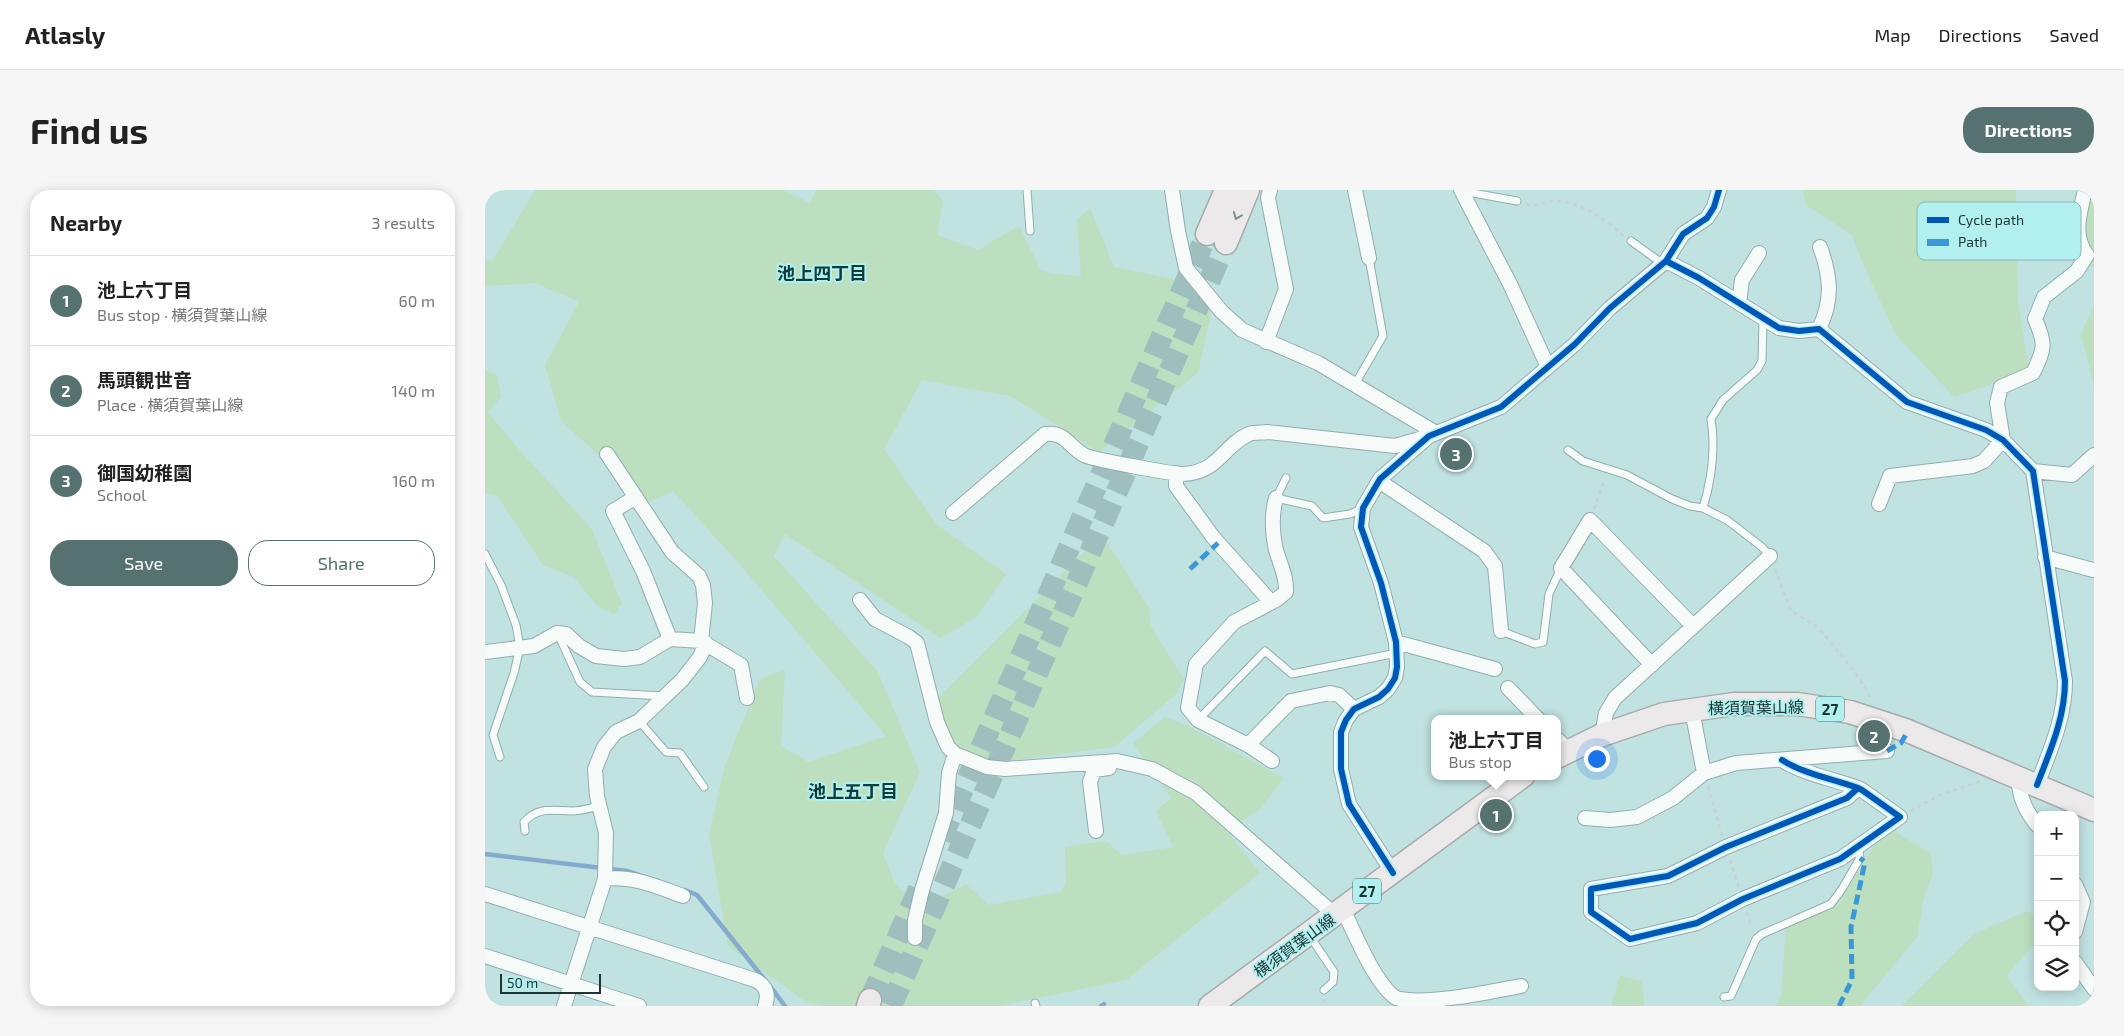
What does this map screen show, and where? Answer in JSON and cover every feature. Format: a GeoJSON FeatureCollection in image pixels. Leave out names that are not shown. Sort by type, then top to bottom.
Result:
{"type":"FeatureCollection","features":[{"type":"Feature","properties":{"kind":"main road"},"geometry":{"type":"LineString","coordinates":[[1226,190],[1216,239],[1248,190]]}},
{"type":"Feature","properties":{"kind":"main road","name":"横須賀葉山線"},"geometry":{"type":"LineString","coordinates":[[1561,749],[1664,714],[1734,704],[1797,704],[1849,712],[1875,720],[1999,768],[2094,810]]}},
{"type":"Feature","properties":{"kind":"main road","name":"横須賀葉山線"},"geometry":{"type":"LineString","coordinates":[[1210,1006],[1518,780]]}},
{"type":"Feature","properties":{"kind":"street"},"geometry":{"type":"LineString","coordinates":[[1172,190],[1177,231],[1186,268],[1221,311],[1242,330],[1318,363],[1355,384],[1433,435]]}},
{"type":"Feature","properties":{"kind":"street"},"geometry":{"type":"LineString","coordinates":[[1266,342],[1286,289],[1268,198],[1270,190]]}},
{"type":"Feature","properties":{"kind":"street"},"geometry":{"type":"LineString","coordinates":[[1355,190],[1369,258]]}},
{"type":"Feature","properties":{"kind":"street"},"geometry":{"type":"LineString","coordinates":[[1460,190],[1510,284],[1548,367]]}},
{"type":"Feature","properties":{"kind":"street"},"geometry":{"type":"LineString","coordinates":[[953,513],[1045,434],[1053,433],[1065,437],[1084,456],[1176,473],[1199,472],[1214,464],[1249,433],[1287,434],[1395,446],[1433,435],[1501,407],[1575,344],[1609,308],[1665,263],[1683,234],[1707,218],[1714,207],[1719,190]]}},
{"type":"Feature","properties":{"kind":"street"},"geometry":{"type":"LineString","coordinates":[[2081,210],[2085,190]]}},
{"type":"Feature","properties":{"kind":"street"},"geometry":{"type":"LineString","coordinates":[[1819,329],[1827,312],[1829,272],[1820,247]]}},
{"type":"Feature","properties":{"kind":"street"},"geometry":{"type":"LineString","coordinates":[[2003,440],[1997,403],[2001,387],[2033,373],[2042,353],[2043,338],[2035,319],[2044,297],[2077,271],[2087,255],[2081,247]]}},
{"type":"Feature","properties":{"kind":"street"},"geometry":{"type":"LineString","coordinates":[[1739,303],[1742,280],[1759,253]]}},
{"type":"Feature","properties":{"kind":"street"},"geometry":{"type":"LineString","coordinates":[[1665,263],[1739,303],[1763,320],[1786,329],[1799,331],[1819,329],[1907,402],[1974,425],[2003,440],[2033,471],[2065,682],[2065,699],[2061,721],[2028,781],[2019,791],[2034,821]]}},
{"type":"Feature","properties":{"kind":"street"},"geometry":{"type":"LineString","coordinates":[[1393,873],[1349,804],[1343,783],[1339,745],[1341,732],[1355,709],[1379,697],[1389,689],[1395,678],[1396,648],[1381,583],[1361,527],[1363,508],[1379,482],[1433,435]]}},
{"type":"Feature","properties":{"kind":"street"},"geometry":{"type":"LineString","coordinates":[[1879,504],[1890,476],[1973,466],[1984,461],[2003,440]]}},
{"type":"Feature","properties":{"kind":"street"},"geometry":{"type":"LineString","coordinates":[[564,1006],[605,878],[606,832],[595,770],[603,747],[616,732],[639,721],[663,696],[682,680],[700,657],[703,642],[705,603],[703,585],[699,576],[673,552],[607,454]]}},
{"type":"Feature","properties":{"kind":"street"},"geometry":{"type":"LineString","coordinates":[[2033,471],[2072,475],[2094,455]]}},
{"type":"Feature","properties":{"kind":"street"},"geometry":{"type":"LineString","coordinates":[[1176,473],[1176,486],[1213,537],[1271,602]]}},
{"type":"Feature","properties":{"kind":"street"},"geometry":{"type":"LineString","coordinates":[[1379,482],[1484,551],[1495,566],[1501,631]]}},
{"type":"Feature","properties":{"kind":"street"},"geometry":{"type":"LineString","coordinates":[[636,498],[613,511],[643,572],[670,639]]}},
{"type":"Feature","properties":{"kind":"street"},"geometry":{"type":"LineString","coordinates":[[1272,761],[1248,745],[1198,720],[1188,708],[1195,664],[1234,622],[1271,602],[1285,592],[1287,583],[1276,548],[1271,515],[1276,498]]}},
{"type":"Feature","properties":{"kind":"street"},"geometry":{"type":"LineString","coordinates":[[1652,665],[1561,568],[1590,520],[1693,626]]}},
{"type":"Feature","properties":{"kind":"street"},"geometry":{"type":"LineString","coordinates":[[1602,735],[1606,714],[1615,698],[1770,556]]}},
{"type":"Feature","properties":{"kind":"street"},"geometry":{"type":"LineString","coordinates":[[2045,557],[2093,570]]}},
{"type":"Feature","properties":{"kind":"street"},"geometry":{"type":"LineString","coordinates":[[860,600],[875,619],[917,643],[937,722],[948,747],[955,754],[987,767],[1005,769],[1117,760],[1152,769],[1196,793],[1339,912],[1377,977],[1395,998],[1409,1004],[1433,1005],[1521,986]]}},
{"type":"Feature","properties":{"kind":"street"},"geometry":{"type":"LineString","coordinates":[[485,652],[534,646],[557,633],[566,634],[579,646],[596,656],[624,659],[641,657],[670,639],[703,642],[741,665],[747,698]]}},
{"type":"Feature","properties":{"kind":"street"},"geometry":{"type":"LineString","coordinates":[[1396,648],[1495,668]]}},
{"type":"Feature","properties":{"kind":"street"},"geometry":{"type":"LineString","coordinates":[[1509,688],[1534,715]]}},
{"type":"Feature","properties":{"kind":"street"},"geometry":{"type":"LineString","coordinates":[[1248,745],[1291,701],[1330,693],[1339,695],[1355,709]]}},
{"type":"Feature","properties":{"kind":"street"},"geometry":{"type":"LineString","coordinates":[[1692,710],[1705,773]]}},
{"type":"Feature","properties":{"kind":"street"},"geometry":{"type":"LineString","coordinates":[[1585,818],[1610,820],[1637,817],[1673,798],[1705,773],[1736,763],[1887,751]]}},
{"type":"Feature","properties":{"kind":"street"},"geometry":{"type":"LineString","coordinates":[[915,938],[915,920],[921,890],[947,813],[949,773],[955,754]]}},
{"type":"Feature","properties":{"kind":"street"},"geometry":{"type":"LineString","coordinates":[[1096,831],[1090,782],[1094,770],[1116,767],[1117,760]]}},
{"type":"Feature","properties":{"kind":"street"},"geometry":{"type":"LineString","coordinates":[[1782,760],[1794,768],[1858,788],[1900,816],[1840,859],[1743,899],[1697,923],[1676,930],[1630,939],[1591,912],[1591,889],[1668,876],[1726,847],[1847,798],[1858,788]]}},
{"type":"Feature","properties":{"kind":"street"},"geometry":{"type":"LineString","coordinates":[[605,878],[618,877],[639,880],[683,896]]}},
{"type":"Feature","properties":{"kind":"street"},"geometry":{"type":"LineString","coordinates":[[2079,893],[2083,902],[2079,917]]}},
{"type":"Feature","properties":{"kind":"street"},"geometry":{"type":"LineString","coordinates":[[485,894],[755,980],[765,988],[768,996],[765,1006]]}},
{"type":"Feature","properties":{"kind":"street"},"geometry":{"type":"LineString","coordinates":[[485,956],[639,1006]]}},
{"type":"Feature","properties":{"kind":"street"},"geometry":{"type":"LineString","coordinates":[[2079,967],[2094,988]]}},
{"type":"Feature","properties":{"kind":"lane"},"geometry":{"type":"LineString","coordinates":[[1027,190],[1030,231]]}},
{"type":"Feature","properties":{"kind":"lane"},"geometry":{"type":"LineString","coordinates":[[1460,190],[1517,201]]}},
{"type":"Feature","properties":{"kind":"lane"},"geometry":{"type":"LineString","coordinates":[[1631,242],[1665,263]]}},
{"type":"Feature","properties":{"kind":"lane"},"geometry":{"type":"LineString","coordinates":[[1355,384],[1383,336],[1369,258]]}},
{"type":"Feature","properties":{"kind":"lane"},"geometry":{"type":"LineString","coordinates":[[1703,508],[1711,482],[1715,442],[1711,419],[1723,400],[1757,370],[1762,361],[1763,320]]}},
{"type":"Feature","properties":{"kind":"lane"},"geometry":{"type":"LineString","coordinates":[[1568,450],[1583,461],[1634,478],[1690,506],[1703,508],[1727,520],[1762,547],[1770,556]]}},
{"type":"Feature","properties":{"kind":"lane"},"geometry":{"type":"LineString","coordinates":[[1287,478],[1276,498],[1312,506],[1323,518],[1350,514],[1363,508]]}},
{"type":"Feature","properties":{"kind":"lane"},"geometry":{"type":"LineString","coordinates":[[485,554],[501,585],[516,625],[520,647],[514,673],[493,735],[500,758]]}},
{"type":"Feature","properties":{"kind":"lane"},"geometry":{"type":"LineString","coordinates":[[1501,631],[1535,644],[1543,642],[1549,594],[1561,568]]}},
{"type":"Feature","properties":{"kind":"lane"},"geometry":{"type":"LineString","coordinates":[[557,633],[580,682],[592,692],[663,696]]}},
{"type":"Feature","properties":{"kind":"lane"},"geometry":{"type":"LineString","coordinates":[[1198,720],[1265,651],[1292,674],[1396,648]]}},
{"type":"Feature","properties":{"kind":"lane"},"geometry":{"type":"LineString","coordinates":[[639,721],[666,752],[680,753],[704,786]]}},
{"type":"Feature","properties":{"kind":"lane"},"geometry":{"type":"LineString","coordinates":[[525,830],[524,822],[531,814],[543,809],[574,811],[601,806]]}},
{"type":"Feature","properties":{"kind":"lane"},"geometry":{"type":"LineString","coordinates":[[1724,997],[1731,996],[1756,939],[1762,934],[1831,904],[1860,858],[1858,846]]}},
{"type":"Feature","properties":{"kind":"lane"},"geometry":{"type":"LineString","coordinates":[[1309,935],[1334,972],[1333,982],[1324,990]]}},
{"type":"Feature","properties":{"kind":"path"},"geometry":{"type":"LineString","coordinates":[[1517,201],[1535,206],[1551,201],[1574,203],[1601,217],[1631,242]]}},
{"type":"Feature","properties":{"kind":"path"},"geometry":{"type":"LineString","coordinates":[[1590,520],[1603,486],[1607,468]]}},
{"type":"Feature","properties":{"kind":"path"},"geometry":{"type":"LineString","coordinates":[[1770,556],[1791,610],[1817,626],[1854,671],[1869,694],[1875,720]]}},
{"type":"Feature","properties":{"kind":"path"},"geometry":{"type":"LineString","coordinates":[[1900,816],[1940,795],[1982,780],[1999,768]]}},
{"type":"Feature","properties":{"kind":"green space"},"geometry":{"type":"Polygon","coordinates":[[[535,190],[784,190],[810,203],[816,190],[934,190],[943,201],[937,235],[978,250],[1019,226],[1041,271],[1081,277],[1077,220],[1090,208],[1114,267],[1174,279],[1211,312],[1198,373],[1099,452],[1010,396],[922,380],[884,449],[937,525],[1006,574],[977,617],[940,638],[785,534],[774,556],[878,672],[920,772],[883,853],[895,884],[920,908],[966,884],[989,905],[1060,892],[1066,884],[1065,847],[1106,841],[1122,855],[1173,847],[1156,811],[1171,798],[1133,743],[1165,717],[1188,726],[1284,778],[1259,810],[1227,831],[1260,873],[1126,980],[999,1006],[827,1006],[806,1002],[728,946],[709,834],[725,765],[760,679],[785,670],[781,746],[808,762],[886,736],[736,560],[673,491],[650,502],[561,421],[545,365],[579,302],[536,283],[485,286],[485,259],[492,262],[535,190]]]}},
{"type":"Feature","properties":{"kind":"green space"},"geometry":{"type":"Polygon","coordinates":[[[1803,190],[2016,190],[2016,202],[1917,202],[1917,260],[2017,260],[2018,301],[2029,371],[1954,397],[1896,335],[1863,264],[1852,235],[1806,205],[1803,190]]]}},
{"type":"Feature","properties":{"kind":"green space"},"geometry":{"type":"Polygon","coordinates":[[[2077,190],[2094,190],[2094,268],[2081,254],[2081,202],[2073,202],[2077,190]]]}},
{"type":"Feature","properties":{"kind":"green space"},"geometry":{"type":"Polygon","coordinates":[[[2094,305],[2094,386],[2081,334],[2094,305]]]}},
{"type":"Feature","properties":{"kind":"green space"},"geometry":{"type":"Polygon","coordinates":[[[485,370],[497,375],[501,397],[488,412],[521,452],[592,529],[622,604],[614,614],[597,606],[574,577],[543,565],[497,496],[485,493],[485,370]]]}},
{"type":"Feature","properties":{"kind":"green space"},"geometry":{"type":"Polygon","coordinates":[[[1102,534],[1149,608],[1151,627],[1184,679],[1177,693],[1114,747],[990,763],[963,752],[950,742],[934,702],[1102,534]]]}},
{"type":"Feature","properties":{"kind":"green space"},"geometry":{"type":"Polygon","coordinates":[[[1891,829],[1931,854],[1933,874],[1924,897],[1917,937],[1860,1006],[1776,1006],[1781,997],[1786,925],[1838,904],[1873,847],[1891,829]]]}},
{"type":"Feature","properties":{"kind":"green space"},"geometry":{"type":"Polygon","coordinates":[[[2027,911],[2034,915],[2034,944],[2006,976],[2029,1006],[1901,1006],[1974,934],[2027,911]]]}},
{"type":"Feature","properties":{"kind":"green space"},"geometry":{"type":"Polygon","coordinates":[[[1620,975],[1642,982],[1644,1006],[1611,1006],[1620,975]]]}},
{"type":"Feature","properties":{"kind":"waterway"},"geometry":{"type":"LineString","coordinates":[[485,854],[627,871],[639,875]]}},
{"type":"Feature","properties":{"kind":"waterway"},"geometry":{"type":"LineString","coordinates":[[685,890],[697,895],[765,980]]}},
{"type":"Feature","properties":{"kind":"waterway"},"geometry":{"type":"LineString","coordinates":[[770,986],[785,1006]]}},
{"type":"Feature","properties":{"kind":"tunnel"},"geometry":{"type":"LineString","coordinates":[[941,839],[1207,234]]}},
{"type":"Feature","properties":{"kind":"tunnel"},"geometry":{"type":"LineString","coordinates":[[891,1006],[1226,243]]}},
{"type":"Feature","properties":{"kind":"tunnel"},"geometry":{"type":"LineString","coordinates":[[870,1000],[923,880]]}},
{"type":"Feature","properties":{"kind":"marked path"},"geometry":{"type":"LineString","coordinates":[[1190,569],[1218,543]]}},
{"type":"Feature","properties":{"kind":"marked path"},"geometry":{"type":"LineString","coordinates":[[1887,751],[1901,743],[1908,731]]}},
{"type":"Feature","properties":{"kind":"marked path"},"geometry":{"type":"LineString","coordinates":[[1839,1006],[1852,980],[1851,927],[1865,862],[1860,858]]}},
{"type":"Feature","properties":{"kind":"cycle path"},"geometry":{"type":"LineString","coordinates":[[1393,873],[1349,804],[1341,769],[1341,732],[1346,720],[1354,709],[1379,697],[1388,689],[1395,678],[1397,667],[1396,642],[1381,583],[1361,527],[1363,508],[1380,479],[1429,436],[1501,407],[1575,344],[1610,308],[1666,261],[1683,234],[1707,218],[1714,207],[1719,190]]}},
{"type":"Feature","properties":{"kind":"cycle path"},"geometry":{"type":"LineString","coordinates":[[1666,261],[1699,278],[1779,328],[1799,331],[1819,329],[1907,402],[1986,430],[2003,440],[2033,471],[2065,681],[2060,721],[2037,785]]}},
{"type":"Feature","properties":{"kind":"cycle path"},"geometry":{"type":"LineString","coordinates":[[1782,760],[1809,773],[1858,788],[1900,817],[1840,859],[1743,899],[1697,923],[1630,939],[1591,912],[1591,889],[1668,876],[1726,847],[1847,798],[1858,788]]}},
{"type":"Feature","properties":{"kind":"place","name":"御国幼稚園"},"geometry":{"type":"Point","coordinates":[1456,454]}},
{"type":"Feature","properties":{"kind":"place","name":"馬頭観世音"},"geometry":{"type":"Point","coordinates":[1874,736]}},
{"type":"Feature","properties":{"kind":"place","name":"池上六丁目"},"geometry":{"type":"Point","coordinates":[1496,815]}},
{"type":"Feature","properties":{"kind":"district","name":"池上四丁目"},"geometry":{"type":"Point","coordinates":[822,273]}},
{"type":"Feature","properties":{"kind":"district","name":"池上五丁目"},"geometry":{"type":"Point","coordinates":[853,791]}}]}
